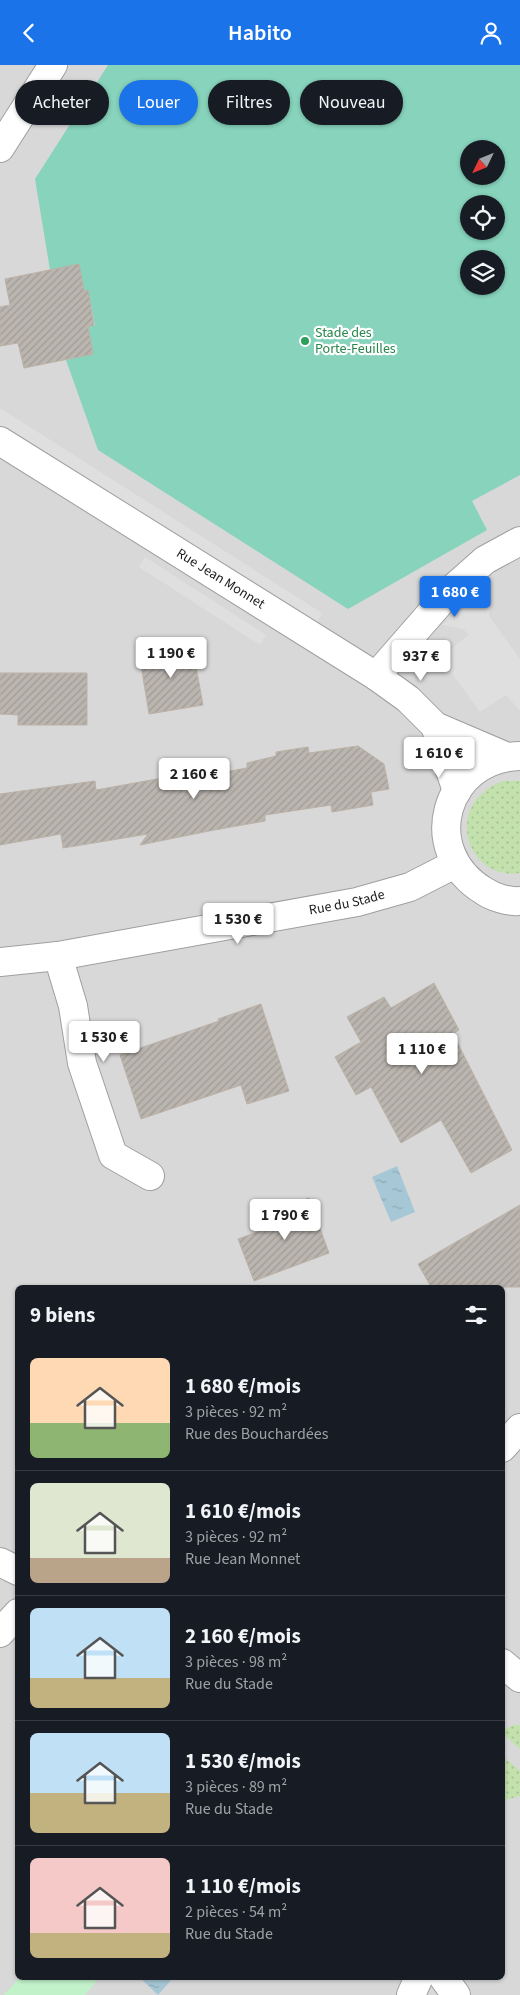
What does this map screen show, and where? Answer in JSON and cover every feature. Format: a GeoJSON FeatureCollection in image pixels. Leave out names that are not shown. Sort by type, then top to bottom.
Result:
{"type":"FeatureCollection","features":[{"type":"Feature","properties":{"kind":"street"},"geometry":{"type":"LineString","coordinates":[[0,148],[53,65]]}},
{"type":"Feature","properties":{"kind":"street","name":"Rue Jean Monnet"},"geometry":{"type":"LineString","coordinates":[[0,441],[376,676],[408,699],[435,726],[512,756]]}},
{"type":"Feature","properties":{"kind":"street"},"geometry":{"type":"LineString","coordinates":[[376,676],[451,590],[484,560],[520,541]]}},
{"type":"Feature","properties":{"kind":"street","name":"Rue Jean Monnet"},"geometry":{"type":"LineString","coordinates":[[435,726],[457,791]]}},
{"type":"Feature","properties":{"kind":"street"},"geometry":{"type":"LineString","coordinates":[[512,756],[483,764],[465,778],[452,798],[446,819],[447,843],[455,864],[471,883],[492,896],[520,901]]}},
{"type":"Feature","properties":{"kind":"street","name":"Rue du Stade"},"geometry":{"type":"LineString","coordinates":[[0,962],[58,956],[357,902],[410,887],[455,864]]}},
{"type":"Feature","properties":{"kind":"street"},"geometry":{"type":"LineString","coordinates":[[58,956],[73,1006],[82,1063],[113,1155],[150,1176]]}},
{"type":"Feature","properties":{"kind":"street"},"geometry":{"type":"LineString","coordinates":[[505,1445],[520,1428]]}},
{"type":"Feature","properties":{"kind":"street"},"geometry":{"type":"LineString","coordinates":[[0,1563],[15,1570]]}},
{"type":"Feature","properties":{"kind":"street"},"geometry":{"type":"LineString","coordinates":[[0,1633],[15,1616]]}},
{"type":"Feature","properties":{"kind":"street"},"geometry":{"type":"LineString","coordinates":[[505,1666],[520,1678]]}},
{"type":"Feature","properties":{"kind":"street"},"geometry":{"type":"LineString","coordinates":[[411,1995],[418,1980]]}},
{"type":"Feature","properties":{"kind":"street"},"geometry":{"type":"LineString","coordinates":[[445,1980],[456,1995]]}},
{"type":"Feature","properties":{"kind":"shaded area"},"geometry":{"type":"Polygon","coordinates":[[[0,65],[520,65],[520,1995],[0,1995],[0,65]]]}},
{"type":"Feature","properties":{"kind":"shaded area"},"geometry":{"type":"Polygon","coordinates":[[[0,408],[322,613],[316,624],[0,426],[0,408]]]}},
{"type":"Feature","properties":{"kind":"shaded area"},"geometry":{"type":"Polygon","coordinates":[[[145,557],[266,635],[260,645],[139,567],[145,557]]]}},
{"type":"Feature","properties":{"kind":"shaded area"},"geometry":{"type":"Polygon","coordinates":[[[489,588],[489,616],[520,659],[520,711],[506,695],[480,712],[440,657],[469,635],[463,629],[442,625],[489,588]]]}},
{"type":"Feature","properties":{"kind":"green space","name":"Stade des Porte-Feuilles"},"geometry":{"type":"Polygon","coordinates":[[[108,65],[520,65],[520,475],[472,501],[487,530],[348,609],[98,450],[66,360],[93,354],[88,327],[95,325],[88,291],[81,292],[75,265],[50,270],[35,179],[70,125],[109,125],[109,80],[98,80],[108,65]]]}},
{"type":"Feature","properties":{"kind":"green space"},"geometry":{"type":"Polygon","coordinates":[[[503,781],[520,781],[520,873],[502,873],[487,866],[475,854],[468,839],[467,823],[472,807],[484,792],[503,781]]]}},
{"type":"Feature","properties":{"kind":"green space"},"geometry":{"type":"Polygon","coordinates":[[[513,1725],[520,1725],[520,1749],[505,1736],[505,1729],[513,1725]]]}},
{"type":"Feature","properties":{"kind":"green space"},"geometry":{"type":"Polygon","coordinates":[[[505,1758],[520,1771],[520,1796],[505,1800],[505,1758]]]}},
{"type":"Feature","properties":{"kind":"green space"},"geometry":{"type":"Polygon","coordinates":[[[17,1980],[97,1980],[85,1995],[4,1995],[17,1980]]]}},
{"type":"Feature","properties":{"kind":"water"},"geometry":{"type":"Polygon","coordinates":[[[397,1166],[415,1212],[391,1222],[372,1177],[397,1166]]]}},
{"type":"Feature","properties":{"kind":"water"},"geometry":{"type":"Polygon","coordinates":[[[142,1980],[171,1980],[158,1995],[142,1980]]]}},
{"type":"Feature","properties":{"kind":"building"},"geometry":{"type":"Polygon","coordinates":[[[79,264],[84,291],[88,290],[94,325],[88,327],[93,354],[24,368],[18,343],[0,346],[0,307],[10,305],[5,279],[79,264]]]}},
{"type":"Feature","properties":{"kind":"building"},"geometry":{"type":"Polygon","coordinates":[[[192,645],[203,705],[149,714],[139,653],[192,645]]]}},
{"type":"Feature","properties":{"kind":"building"},"geometry":{"type":"Polygon","coordinates":[[[0,673],[87,673],[87,725],[18,725],[18,715],[0,714],[0,673]]]}},
{"type":"Feature","properties":{"kind":"building"},"geometry":{"type":"Polygon","coordinates":[[[358,746],[384,764],[389,789],[371,792],[373,805],[332,812],[331,805],[265,815],[265,821],[140,845],[148,834],[63,848],[61,834],[0,845],[0,794],[95,781],[96,790],[168,777],[169,782],[247,768],[247,763],[276,756],[276,752],[308,747],[309,753],[358,746]]]}},
{"type":"Feature","properties":{"kind":"building"},"geometry":{"type":"Polygon","coordinates":[[[434,983],[459,1030],[453,1034],[512,1150],[471,1173],[441,1120],[401,1143],[371,1087],[356,1095],[335,1057],[361,1042],[347,1017],[384,997],[391,1008],[434,983]]]}},
{"type":"Feature","properties":{"kind":"building"},"geometry":{"type":"Polygon","coordinates":[[[261,1004],[289,1091],[247,1104],[241,1085],[141,1119],[120,1055],[219,1021],[218,1019],[261,1004]]]}},
{"type":"Feature","properties":{"kind":"building"},"geometry":{"type":"Polygon","coordinates":[[[309,1198],[329,1253],[254,1281],[238,1239],[274,1226],[269,1213],[309,1198]]]}},
{"type":"Feature","properties":{"kind":"building"},"geometry":{"type":"Polygon","coordinates":[[[520,1205],[520,1287],[505,1287],[505,1285],[430,1285],[418,1264],[520,1205]]]}},
{"type":"Feature","properties":{"kind":"place","name":"Stade des Porte-Feuilles"},"geometry":{"type":"Point","coordinates":[305,341]}}]}
